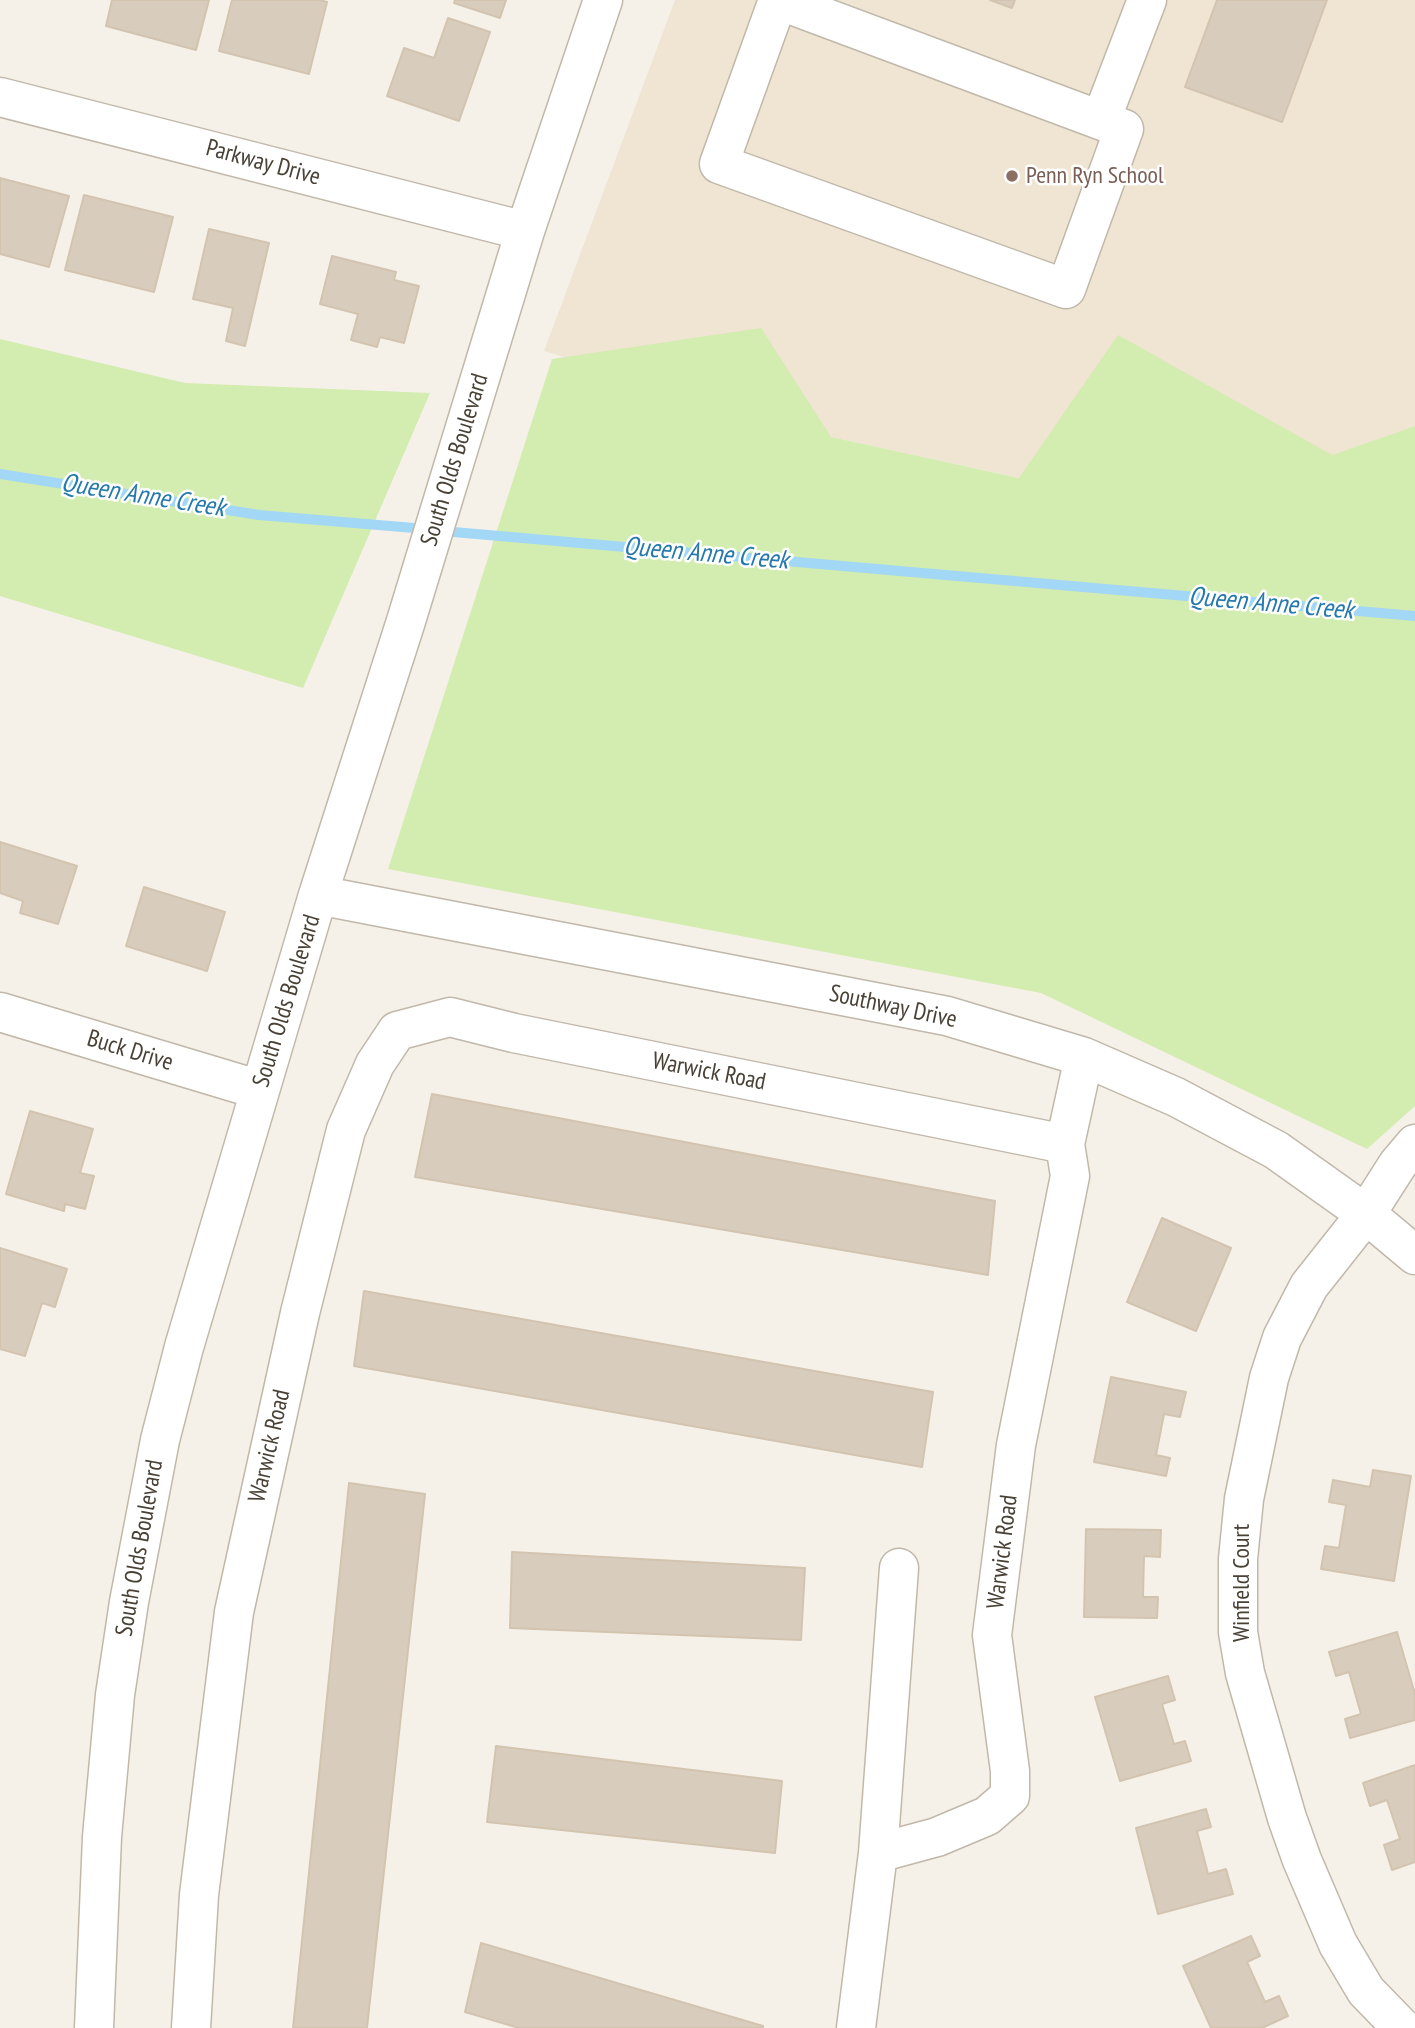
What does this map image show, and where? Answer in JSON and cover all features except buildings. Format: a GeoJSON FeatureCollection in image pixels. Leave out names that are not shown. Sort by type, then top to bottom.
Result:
{"type":"FeatureCollection","features":[{"type":"Feature","properties":{"kind":"street","name":"South Olds Boulevard"},"geometry":{"type":"LineString","coordinates":[[94,2028],[94,1973],[103,1824],[115,1695],[129,1602],[167,1414],[184,1347],[318,895],[406,621],[525,231],[603,0]]}},
{"type":"Feature","properties":{"kind":"street"},"geometry":{"type":"LineString","coordinates":[[1112,124],[778,0],[719,164],[1066,289],[1147,0]]}},
{"type":"Feature","properties":{"kind":"street","name":"Parkway Drive"},"geometry":{"type":"LineString","coordinates":[[0,97],[525,231]]}},
{"type":"Feature","properties":{"kind":"street","name":"Southway Drive"},"geometry":{"type":"LineString","coordinates":[[318,895],[947,1016],[1084,1058],[1175,1097],[1276,1150],[1366,1214],[1415,1255]]}},
{"type":"Feature","properties":{"kind":"street","name":"Buck Drive"},"geometry":{"type":"LineString","coordinates":[[0,1012],[260,1090]]}},
{"type":"Feature","properties":{"kind":"street","name":"Warwick Road"},"geometry":{"type":"LineString","coordinates":[[191,2028],[199,1895],[234,1612],[298,1322],[346,1130],[375,1064],[397,1031],[450,1017],[514,1033],[1065,1144],[1070,1176],[1016,1445],[992,1635],[1010,1771],[1010,1796],[988,1816],[937,1837],[878,1853]]}},
{"type":"Feature","properties":{"kind":"street"},"geometry":{"type":"LineString","coordinates":[[1065,1144],[1084,1058]]}},
{"type":"Feature","properties":{"kind":"street","name":"Winfield Court"},"geometry":{"type":"LineString","coordinates":[[1402,2028],[1366,1992],[1338,1944],[1287,1818],[1249,1686],[1238,1632],[1238,1559],[1244,1499],[1272,1368],[1282,1338],[1309,1286],[1366,1214],[1398,1164],[1415,1144]]}},
{"type":"Feature","properties":{"kind":"street"},"geometry":{"type":"LineString","coordinates":[[856,2028],[878,1853],[900,1568]]}},
{"type":"Feature","properties":{"kind":"shaded area","name":"Penn Ryn School"},"geometry":{"type":"Polygon","coordinates":[[[675,0],[1415,0],[1415,426],[1332,455],[1020,478],[831,437],[544,351],[675,0]]]}},
{"type":"Feature","properties":{"kind":"green space"},"geometry":{"type":"Polygon","coordinates":[[[761,328],[831,437],[1019,478],[1118,335],[1332,455],[1415,426],[1415,1106],[1367,1149],[1041,993],[388,869],[552,359],[761,328]]]}},
{"type":"Feature","properties":{"kind":"green space"},"geometry":{"type":"Polygon","coordinates":[[[0,339],[185,383],[430,393],[303,688],[0,596],[0,339]]]}},
{"type":"Feature","properties":{"kind":"waterway","name":"Queen Anne Creek"},"geometry":{"type":"LineString","coordinates":[[0,474],[259,515],[426,529]]}},
{"type":"Feature","properties":{"kind":"waterway","name":"Queen Anne Creek"},"geometry":{"type":"LineString","coordinates":[[442,531],[1415,616]]}},
{"type":"Feature","properties":{"kind":"place","name":"Penn Ryn School"},"geometry":{"type":"Point","coordinates":[1012,176]}}]}
